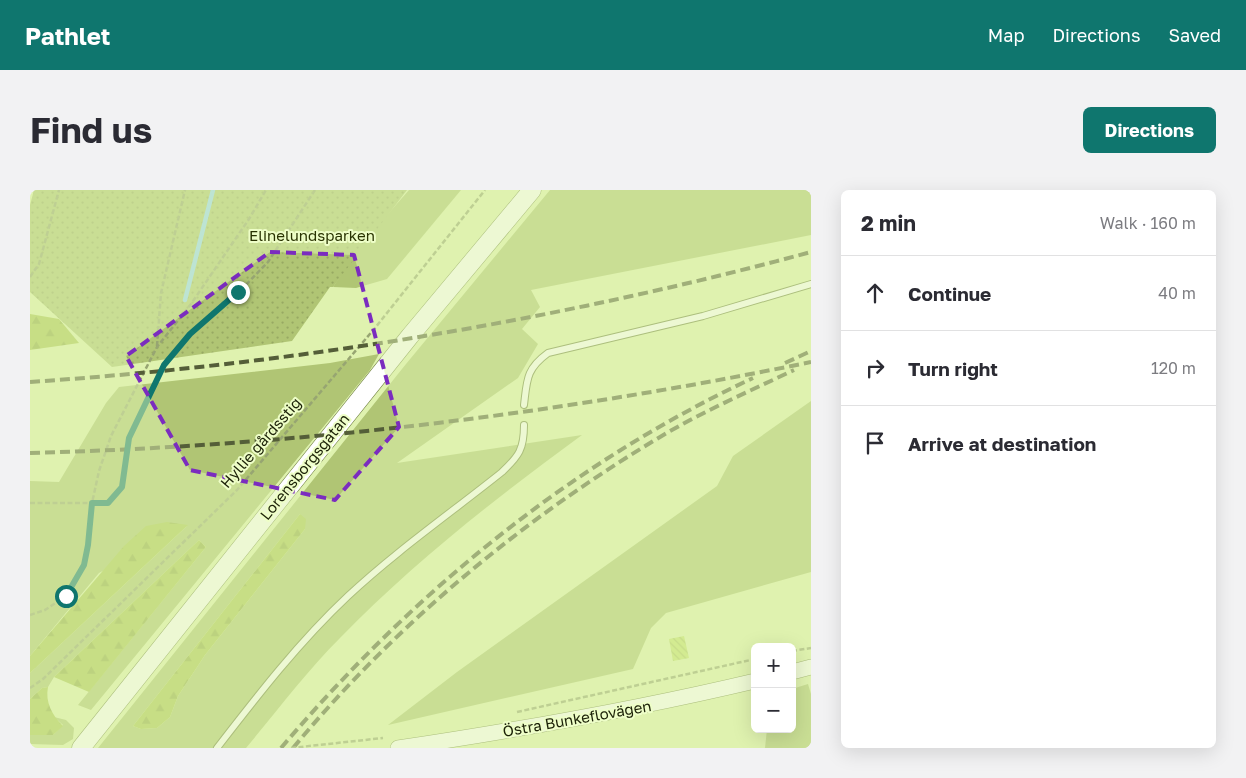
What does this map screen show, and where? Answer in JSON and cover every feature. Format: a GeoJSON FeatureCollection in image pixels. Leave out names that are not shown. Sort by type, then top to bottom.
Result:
{"type":"FeatureCollection","features":[{"type":"Feature","properties":{"kind":"main road","name":"Lorensborgsgatan"},"geometry":{"type":"LineString","coordinates":[[81,747],[410,336],[532,190]]}},
{"type":"Feature","properties":{"kind":"street"},"geometry":{"type":"LineString","coordinates":[[796,671],[811,667]]}},
{"type":"Feature","properties":{"kind":"street","name":"Östra Bunkeflovägen"},"geometry":{"type":"LineString","coordinates":[[398,748],[537,727],[663,703],[751,682]]}},
{"type":"Feature","properties":{"kind":"lane"},"geometry":{"type":"LineString","coordinates":[[524,405],[527,380],[534,363],[548,353],[703,316],[811,284]]}},
{"type":"Feature","properties":{"kind":"lane"},"geometry":{"type":"LineString","coordinates":[[217,748],[269,680],[307,637],[349,595],[502,472],[519,456],[524,438],[524,425]]}},
{"type":"Feature","properties":{"kind":"path"},"geometry":{"type":"LineString","coordinates":[[30,277],[39,264],[59,190]]}},
{"type":"Feature","properties":{"kind":"path"},"geometry":{"type":"LineString","coordinates":[[156,347],[161,293],[185,190]]}},
{"type":"Feature","properties":{"kind":"path"},"geometry":{"type":"LineString","coordinates":[[30,615],[45,610],[66,596],[84,565],[98,472],[111,436],[156,347],[196,298],[249,219],[266,190]]}},
{"type":"Feature","properties":{"kind":"path"},"geometry":{"type":"LineString","coordinates":[[30,503],[108,503],[122,487],[129,438],[164,365],[190,334],[238,292],[268,262],[315,190]]}},
{"type":"Feature","properties":{"kind":"path","name":"Hyllie gårdsstig"},"geometry":{"type":"LineString","coordinates":[[30,688],[43,680],[237,490],[375,328],[486,190]]}},
{"type":"Feature","properties":{"kind":"path"},"geometry":{"type":"LineString","coordinates":[[796,650],[811,648]]}},
{"type":"Feature","properties":{"kind":"path"},"geometry":{"type":"LineString","coordinates":[[516,712],[751,660]]}},
{"type":"Feature","properties":{"kind":"path"},"geometry":{"type":"LineString","coordinates":[[291,748],[384,738]]}},
{"type":"Feature","properties":{"kind":"highlighted area"},"geometry":{"type":"Polygon","coordinates":[[[270,252],[354,255],[399,427],[335,500],[190,470],[126,356],[270,252]]]}},
{"type":"Feature","properties":{"kind":"green space","name":"Elinelundsparken"},"geometry":{"type":"Polygon","coordinates":[[[34,190],[407,190],[333,287],[330,287],[292,341],[112,367],[30,292],[30,205],[34,190]]]}},
{"type":"Feature","properties":{"kind":"green space"},"geometry":{"type":"Polygon","coordinates":[[[409,190],[461,190],[387,279],[356,288],[333,287],[365,240],[409,190]]]}},
{"type":"Feature","properties":{"kind":"green space"},"geometry":{"type":"Polygon","coordinates":[[[550,190],[811,190],[811,235],[531,290],[540,307],[522,329],[538,344],[518,378],[397,463],[582,435],[456,532],[368,610],[303,678],[246,748],[98,748],[406,364],[550,190]],[[300,514],[133,726],[141,729],[157,728],[170,717],[178,696],[205,655],[305,529],[300,514]]]}},
{"type":"Feature","properties":{"kind":"green space"},"geometry":{"type":"Polygon","coordinates":[[[30,314],[59,319],[79,343],[30,350],[30,314]]]}},
{"type":"Feature","properties":{"kind":"green space"},"geometry":{"type":"Polygon","coordinates":[[[379,354],[370,370],[91,710],[78,705],[206,547],[199,540],[54,677],[48,687],[42,688],[30,699],[30,673],[187,526],[99,573],[30,656],[30,481],[59,482],[106,403],[119,387],[330,363],[379,354]]]}},
{"type":"Feature","properties":{"kind":"green space"},"geometry":{"type":"Polygon","coordinates":[[[811,401],[811,572],[666,613],[651,628],[633,669],[388,725],[457,672],[717,486],[733,456],[811,401]]]}},
{"type":"Feature","properties":{"kind":"green space"},"geometry":{"type":"Polygon","coordinates":[[[300,514],[306,519],[305,529],[205,655],[178,696],[170,717],[157,728],[141,729],[133,726],[300,514]]]}},
{"type":"Feature","properties":{"kind":"green space"},"geometry":{"type":"Polygon","coordinates":[[[167,522],[188,525],[30,673],[30,656],[124,546],[146,526],[167,522]]]}},
{"type":"Feature","properties":{"kind":"green space"},"geometry":{"type":"Polygon","coordinates":[[[199,540],[206,547],[89,692],[54,677],[199,540]]]}},
{"type":"Feature","properties":{"kind":"green space"},"geometry":{"type":"Polygon","coordinates":[[[808,684],[811,694],[811,748],[765,748],[767,733],[796,733],[796,688],[808,684]]]}},
{"type":"Feature","properties":{"kind":"green space"},"geometry":{"type":"Polygon","coordinates":[[[48,687],[47,693],[50,708],[63,726],[53,735],[30,735],[30,699],[42,688],[48,687]]]}},
{"type":"Feature","properties":{"kind":"green space"},"geometry":{"type":"Polygon","coordinates":[[[54,717],[66,720],[74,728],[73,739],[63,745],[30,744],[30,735],[53,735],[63,725],[54,717]]]}},
{"type":"Feature","properties":{"kind":"building"},"geometry":{"type":"Polygon","coordinates":[[[684,636],[689,658],[673,661],[669,639],[684,636]]]}},
{"type":"Feature","properties":{"kind":"waterway"},"geometry":{"type":"LineString","coordinates":[[185,300],[213,190]]}},
{"type":"Feature","properties":{"kind":"railway"},"geometry":{"type":"LineString","coordinates":[[30,382],[228,364],[424,336],[619,299],[811,252]]}},
{"type":"Feature","properties":{"kind":"railway"},"geometry":{"type":"LineString","coordinates":[[785,363],[811,351]]}},
{"type":"Feature","properties":{"kind":"railway"},"geometry":{"type":"LineString","coordinates":[[30,453],[227,443],[422,425],[617,398],[811,362]]}},
{"type":"Feature","properties":{"kind":"railway"},"geometry":{"type":"LineString","coordinates":[[293,748],[333,702],[419,616],[466,575],[562,500],[613,466],[681,425],[794,370]]}},
{"type":"Feature","properties":{"kind":"railway"},"geometry":{"type":"LineString","coordinates":[[281,748],[331,691],[384,637],[439,586],[497,538],[557,492],[620,450],[685,412],[753,378]]}},
{"type":"Feature","properties":{"kind":"route"},"geometry":{"type":"LineString","coordinates":[[66,596],[84,565],[92,503],[108,503],[122,487],[129,438],[164,365],[190,334],[238,292]]}}]}
